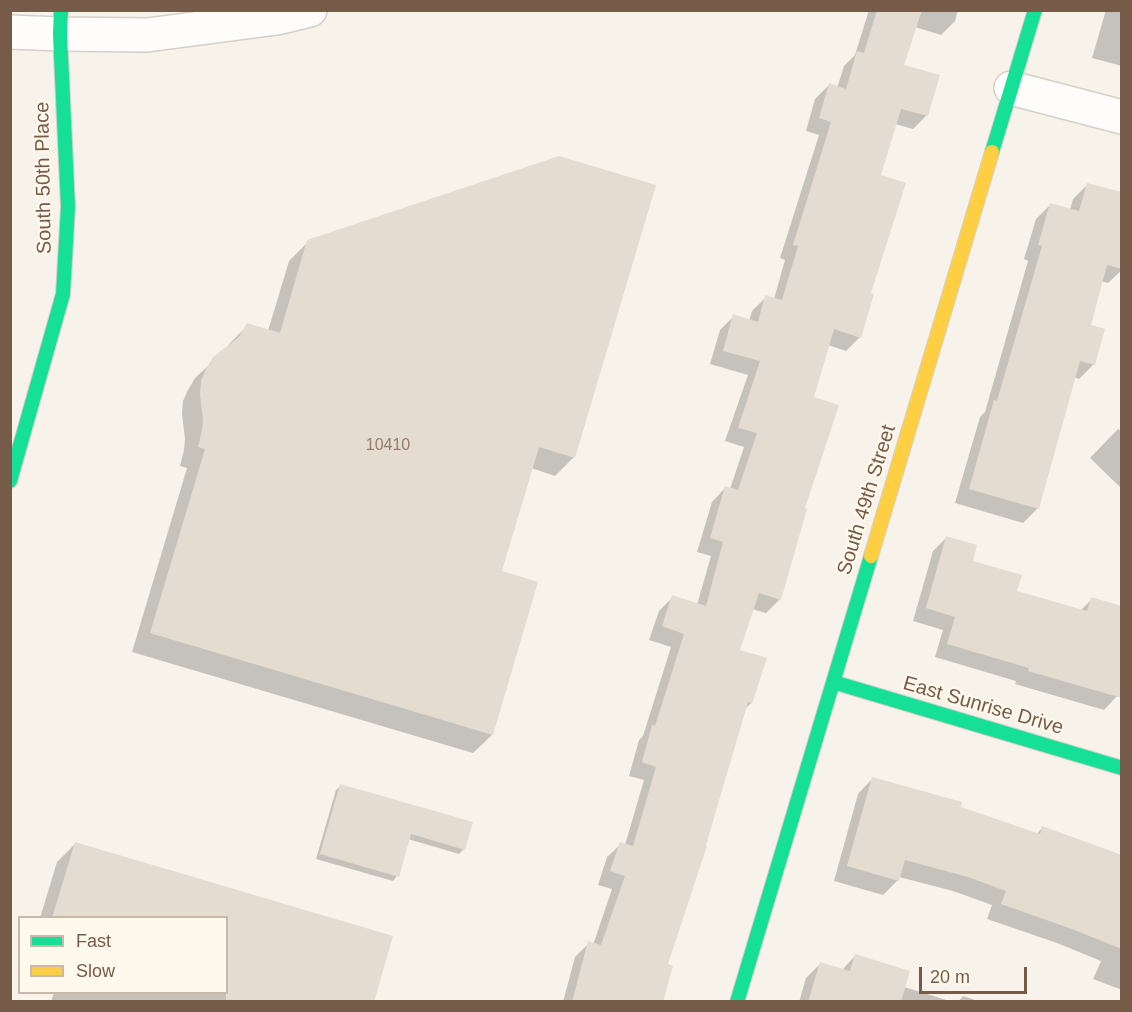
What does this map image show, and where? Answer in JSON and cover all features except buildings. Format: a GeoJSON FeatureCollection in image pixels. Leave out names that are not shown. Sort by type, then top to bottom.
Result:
{"type":"FeatureCollection","features":[{"type":"Feature","properties":{"kind":"street"},"geometry":{"type":"LineString","coordinates":[[10,32],[61,22],[147,35],[277,18],[310,10]]}},
{"type":"Feature","properties":{"kind":"street","name":"South 49th Street"},"geometry":{"type":"LineString","coordinates":[[737,1002],[1035,10]]}},
{"type":"Feature","properties":{"kind":"street","name":"South 50th Place"},"geometry":{"type":"LineString","coordinates":[[10,481],[63,294],[68,207],[61,22]]}},
{"type":"Feature","properties":{"kind":"street"},"geometry":{"type":"LineString","coordinates":[[1011,88],[1122,117]]}},
{"type":"Feature","properties":{"kind":"street","name":"East Sunrise Drive"},"geometry":{"type":"LineString","coordinates":[[833,682],[1122,768]]}},
{"type":"Feature","properties":{"kind":"traffic: fast"},"geometry":{"type":"LineString","coordinates":[[10,481],[63,294],[68,207],[60,34],[61,10]]}},
{"type":"Feature","properties":{"kind":"traffic: fast"},"geometry":{"type":"LineString","coordinates":[[992,152],[1035,10]]}},
{"type":"Feature","properties":{"kind":"traffic: fast"},"geometry":{"type":"LineString","coordinates":[[737,1002],[871,556]]}},
{"type":"Feature","properties":{"kind":"traffic: fast"},"geometry":{"type":"LineString","coordinates":[[833,682],[1122,768]]}},
{"type":"Feature","properties":{"kind":"traffic: slow"},"geometry":{"type":"LineString","coordinates":[[871,556],[992,152]]}}]}
